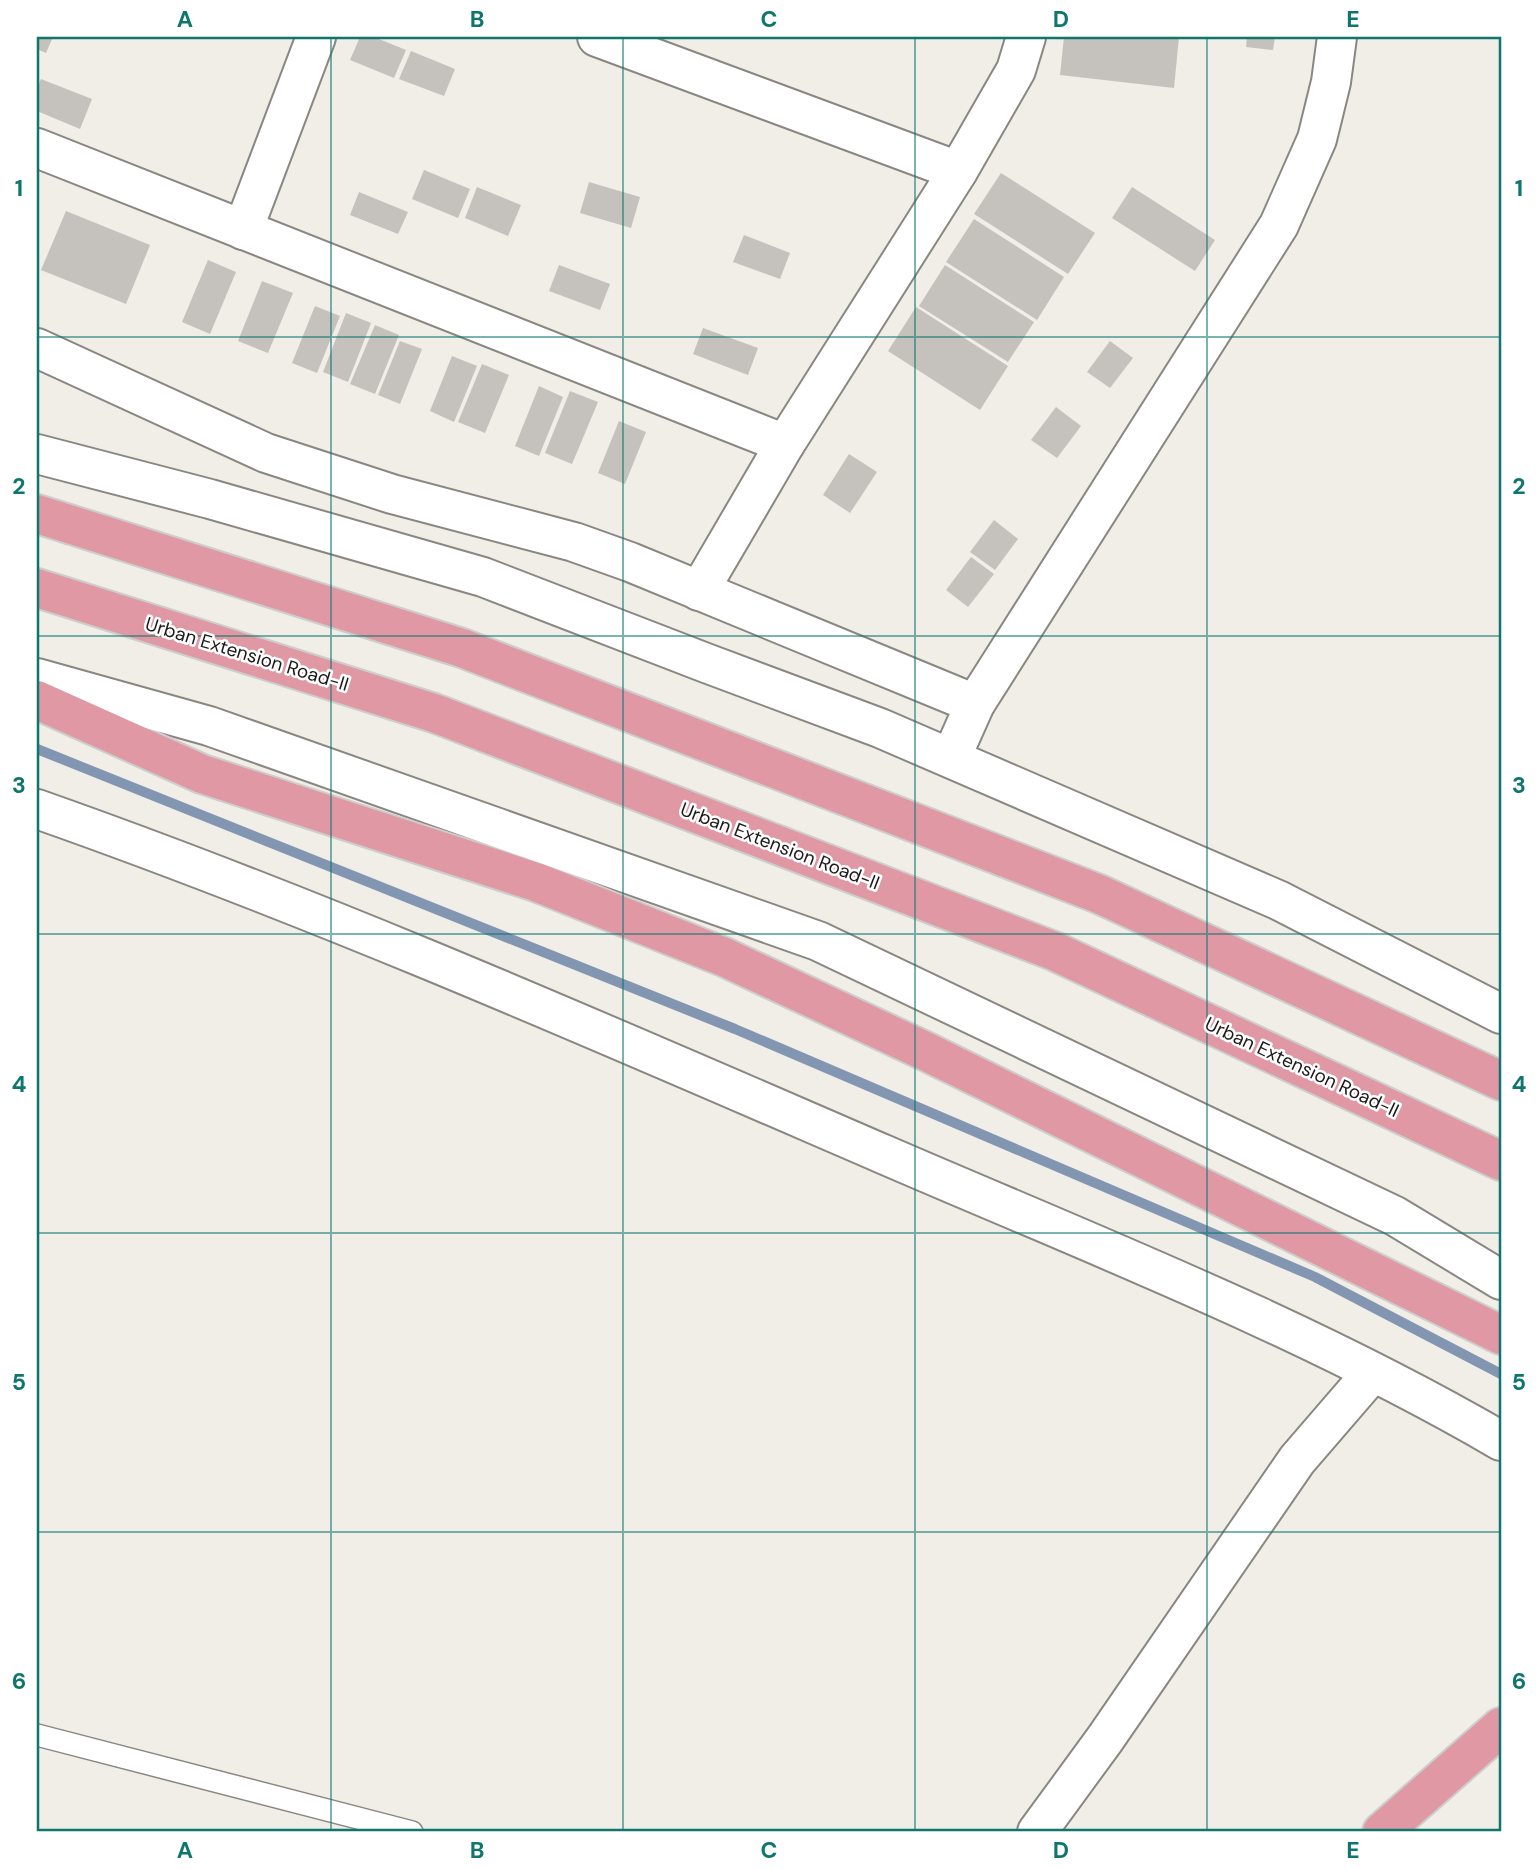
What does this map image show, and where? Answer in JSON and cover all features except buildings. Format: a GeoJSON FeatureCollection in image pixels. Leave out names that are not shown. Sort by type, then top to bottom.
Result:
{"type":"FeatureCollection","features":[{"type":"Feature","properties":{"kind":"highway"},"geometry":{"type":"LineString","coordinates":[[37,514],[462,648],[1099,894],[1501,1081]]}},
{"type":"Feature","properties":{"kind":"highway","name":"Urban Extension Road-II"},"geometry":{"type":"LineString","coordinates":[[37,589],[434,713],[1054,951],[1501,1161]]}},
{"type":"Feature","properties":{"kind":"highway"},"geometry":{"type":"LineString","coordinates":[[37,700],[202,775],[536,882],[724,957],[925,1051],[1501,1335]]}},
{"type":"Feature","properties":{"kind":"highway"},"geometry":{"type":"LineString","coordinates":[[1382,1832],[1501,1727]]}},
{"type":"Feature","properties":{"kind":"street"},"geometry":{"type":"LineString","coordinates":[[243,230],[316,37]]}},
{"type":"Feature","properties":{"kind":"street"},"geometry":{"type":"LineString","coordinates":[[597,37],[958,171]]}},
{"type":"Feature","properties":{"kind":"street"},"geometry":{"type":"LineString","coordinates":[[699,591],[785,444],[958,171],[1016,70],[1026,37]]}},
{"type":"Feature","properties":{"kind":"street"},"geometry":{"type":"LineString","coordinates":[[951,758],[975,704],[1279,225],[1317,139],[1331,82],[1337,37]]}},
{"type":"Feature","properties":{"kind":"street"},"geometry":{"type":"LineString","coordinates":[[37,148],[785,444]]}},
{"type":"Feature","properties":{"kind":"street"},"geometry":{"type":"LineString","coordinates":[[37,348],[267,453],[392,494],[575,542],[649,569],[975,704]]}},
{"type":"Feature","properties":{"kind":"street"},"geometry":{"type":"LineString","coordinates":[[37,454],[210,499],[483,577],[880,727],[1278,900],[1501,1014]]}},
{"type":"Feature","properties":{"kind":"street"},"geometry":{"type":"LineString","coordinates":[[37,678],[209,726],[818,941],[1395,1216],[1501,1280]]}},
{"type":"Feature","properties":{"kind":"street"},"geometry":{"type":"LineString","coordinates":[[37,809],[162,853],[500,988],[1266,1319],[1501,1441]]}},
{"type":"Feature","properties":{"kind":"street"},"geometry":{"type":"LineString","coordinates":[[1037,1832],[1113,1728],[1297,1460],[1372,1373]]}},
{"type":"Feature","properties":{"kind":"lane"},"geometry":{"type":"LineString","coordinates":[[37,1735],[412,1832]]}},
{"type":"Feature","properties":{"kind":"waterway"},"geometry":{"type":"LineString","coordinates":[[37,749],[735,1029],[1315,1277],[1501,1374]]}}]}
